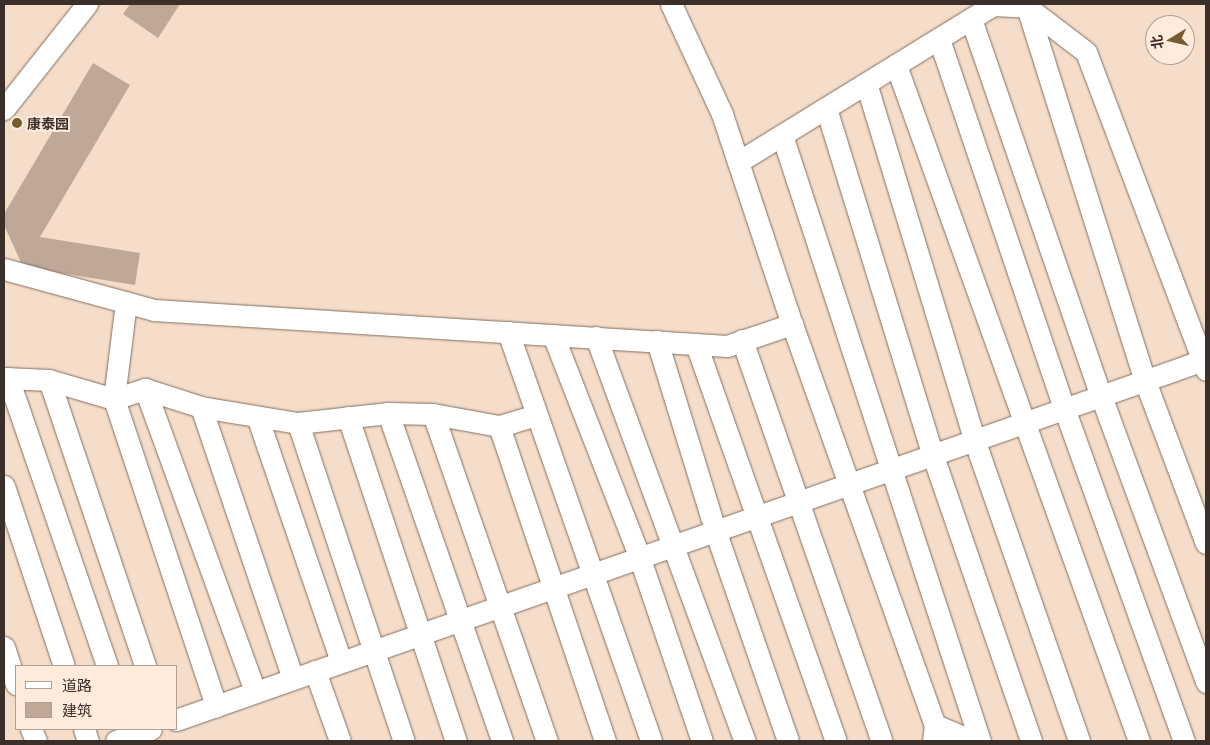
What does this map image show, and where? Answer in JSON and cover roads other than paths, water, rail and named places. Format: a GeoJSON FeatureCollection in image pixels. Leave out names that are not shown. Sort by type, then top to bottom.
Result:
{"type":"FeatureCollection","features":[{"type":"Feature","properties":{"kind":"street"},"geometry":{"type":"LineString","coordinates":[[4,109],[87,4]]}},
{"type":"Feature","properties":{"kind":"street"},"geometry":{"type":"LineString","coordinates":[[671,4],[722,114],[792,324],[934,733],[973,741]]}},
{"type":"Feature","properties":{"kind":"street"},"geometry":{"type":"LineString","coordinates":[[178,719],[932,453],[1145,381],[1205,364],[1086,52],[1027,7],[993,5],[738,162]]}},
{"type":"Feature","properties":{"kind":"street"},"geometry":{"type":"LineString","coordinates":[[1027,7],[1145,381],[1206,543]]}},
{"type":"Feature","properties":{"kind":"street"},"geometry":{"type":"LineString","coordinates":[[971,19],[1101,396],[1206,682]]}},
{"type":"Feature","properties":{"kind":"street"},"geometry":{"type":"LineString","coordinates":[[939,39],[1064,408],[1184,741]]}},
{"type":"Feature","properties":{"kind":"street"},"geometry":{"type":"LineString","coordinates":[[896,65],[1139,741]]}},
{"type":"Feature","properties":{"kind":"street"},"geometry":{"type":"LineString","coordinates":[[866,84],[974,439],[1079,741]]}},
{"type":"Feature","properties":{"kind":"street"},"geometry":{"type":"LineString","coordinates":[[826,108],[932,453],[1031,741]]}},
{"type":"Feature","properties":{"kind":"street"},"geometry":{"type":"LineString","coordinates":[[782,135],[893,467],[980,741]]}},
{"type":"Feature","properties":{"kind":"street"},"geometry":{"type":"LineString","coordinates":[[4,269],[154,310],[727,346],[792,324]]}},
{"type":"Feature","properties":{"kind":"street"},"geometry":{"type":"LineString","coordinates":[[126,302],[114,399],[216,706]]}},
{"type":"Feature","properties":{"kind":"street"},"geometry":{"type":"LineString","coordinates":[[508,332],[651,741]]}},
{"type":"Feature","properties":{"kind":"street"},"geometry":{"type":"LineString","coordinates":[[553,335],[639,556],[702,741]]}},
{"type":"Feature","properties":{"kind":"street"},"geometry":{"type":"LineString","coordinates":[[596,337],[675,544],[745,741]]}},
{"type":"Feature","properties":{"kind":"street"},"geometry":{"type":"LineString","coordinates":[[742,340],[882,741]]}},
{"type":"Feature","properties":{"kind":"street"},"geometry":{"type":"LineString","coordinates":[[657,342],[715,530],[788,741]]}},
{"type":"Feature","properties":{"kind":"street"},"geometry":{"type":"LineString","coordinates":[[696,344],[836,741]]}},
{"type":"Feature","properties":{"kind":"street"},"geometry":{"type":"LineString","coordinates":[[107,665],[6,378],[49,380],[114,399],[145,389],[201,408],[298,423],[388,413],[433,414],[499,426],[536,415]]}},
{"type":"Feature","properties":{"kind":"street"},"geometry":{"type":"LineString","coordinates":[[49,380],[146,665]]}},
{"type":"Feature","properties":{"kind":"street"},"geometry":{"type":"LineString","coordinates":[[145,389],[255,692]]}},
{"type":"Feature","properties":{"kind":"street"},"geometry":{"type":"LineString","coordinates":[[201,408],[293,679]]}},
{"type":"Feature","properties":{"kind":"street"},"geometry":{"type":"LineString","coordinates":[[388,413],[502,741]]}},
{"type":"Feature","properties":{"kind":"street"},"geometry":{"type":"LineString","coordinates":[[433,414],[498,606],[547,741]]}},
{"type":"Feature","properties":{"kind":"street"},"geometry":{"type":"LineString","coordinates":[[348,417],[456,741]]}},
{"type":"Feature","properties":{"kind":"street"},"geometry":{"type":"LineString","coordinates":[[258,418],[341,661]]}},
{"type":"Feature","properties":{"kind":"street"},"geometry":{"type":"LineString","coordinates":[[298,423],[404,741]]}},
{"type":"Feature","properties":{"kind":"street"},"geometry":{"type":"LineString","coordinates":[[499,426],[605,741]]}},
{"type":"Feature","properties":{"kind":"street"},"geometry":{"type":"LineString","coordinates":[[4,486],[64,665]]}},
{"type":"Feature","properties":{"kind":"street"},"geometry":{"type":"LineString","coordinates":[[4,647],[15,681]]}},
{"type":"Feature","properties":{"kind":"street"},"geometry":{"type":"LineString","coordinates":[[315,671],[340,741]]}},
{"type":"Feature","properties":{"kind":"street"},"geometry":{"type":"LineString","coordinates":[[125,735],[147,730]]}},
{"type":"Feature","properties":{"kind":"place","name":"康泰园"},"geometry":{"type":"Point","coordinates":[17,123]}}]}
